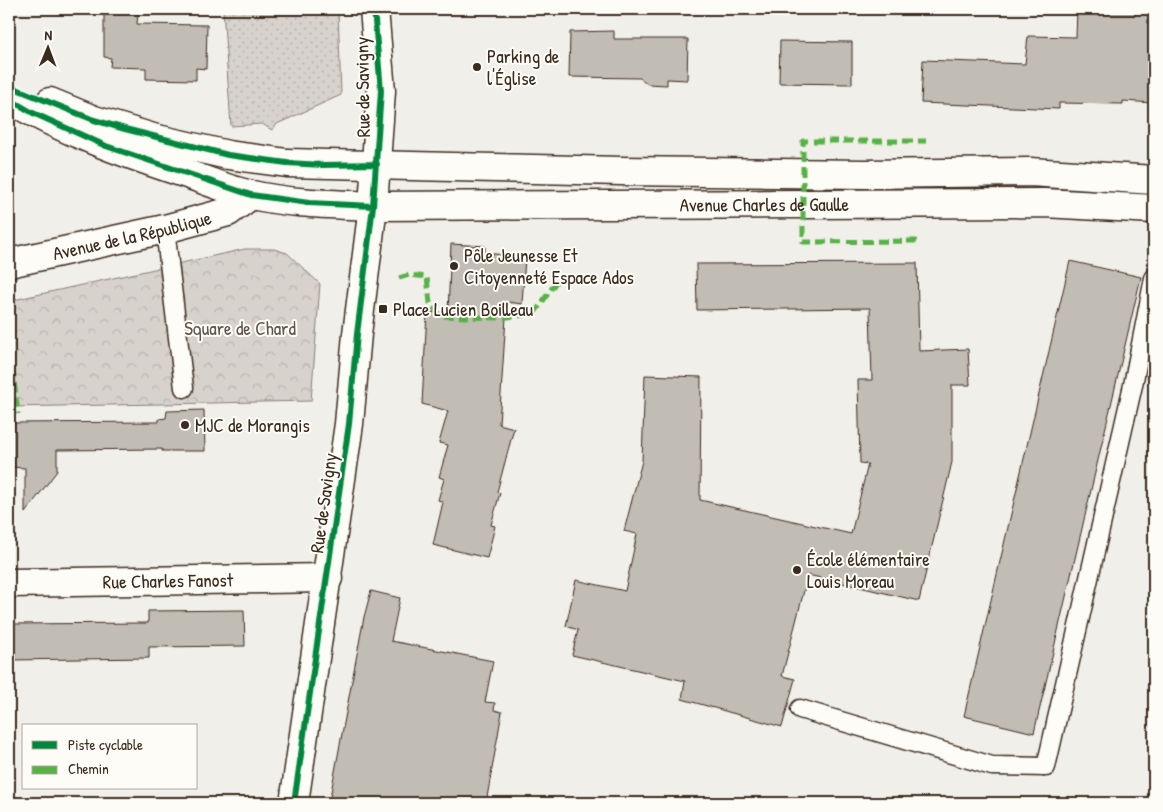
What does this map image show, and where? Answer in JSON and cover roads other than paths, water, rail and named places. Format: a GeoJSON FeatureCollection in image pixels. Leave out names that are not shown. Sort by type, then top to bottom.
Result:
{"type":"FeatureCollection","features":[{"type":"Feature","properties":{"kind":"main road","name":"Rue de Savigny"},"geometry":{"type":"LineString","coordinates":[[374,9],[381,91],[377,164]]}},
{"type":"Feature","properties":{"kind":"main road","name":"Avenue Charles de Gaulle"},"geometry":{"type":"LineString","coordinates":[[9,86],[94,120],[125,130],[228,155],[286,163],[630,172],[865,174],[1030,172],[1154,180]]}},
{"type":"Feature","properties":{"kind":"main road","name":"Avenue Charles de Gaulle"},"geometry":{"type":"LineString","coordinates":[[9,99],[33,113],[106,146],[251,195],[309,203],[373,206],[1044,203],[1154,209]]}},
{"type":"Feature","properties":{"kind":"main road"},"geometry":{"type":"LineString","coordinates":[[373,206],[377,164]]}},
{"type":"Feature","properties":{"kind":"main road","name":"Avenue de la République"},"geometry":{"type":"LineString","coordinates":[[9,264],[165,229],[228,212],[251,195]]}},
{"type":"Feature","properties":{"kind":"main road","name":"Rue de Savigny"},"geometry":{"type":"LineString","coordinates":[[294,803],[349,424],[357,334],[373,206]]}},
{"type":"Feature","properties":{"kind":"main road","name":"Rue Charles Fanost"},"geometry":{"type":"LineString","coordinates":[[9,582],[328,578]]}},
{"type":"Feature","properties":{"kind":"lane"},"geometry":{"type":"LineString","coordinates":[[165,229],[184,388]]}},
{"type":"Feature","properties":{"kind":"lane"},"geometry":{"type":"LineString","coordinates":[[800,709],[992,766],[1046,768],[1133,386],[1154,278]]}},
{"type":"Feature","properties":{"kind":"place","name":"Parking de l'Église"},"geometry":{"type":"Point","coordinates":[477,67]}},
{"type":"Feature","properties":{"kind":"place","name":"Pôle Jeunesse Et Citoyenneté Espace Ados"},"geometry":{"type":"Point","coordinates":[454,266]}},
{"type":"Feature","properties":{"kind":"place","name":"Place Lucien Boilleau"},"geometry":{"type":"Point","coordinates":[383,309]}},
{"type":"Feature","properties":{"kind":"place","name":"MJC de Morangis"},"geometry":{"type":"Point","coordinates":[185,425]}},
{"type":"Feature","properties":{"kind":"place","name":"École élémentaire Louis Moreau"},"geometry":{"type":"Point","coordinates":[797,570]}},
{"type":"Feature","properties":{"kind":"park label","name":"Square de Chard"},"geometry":{"type":"Point","coordinates":[240,328]}}]}
